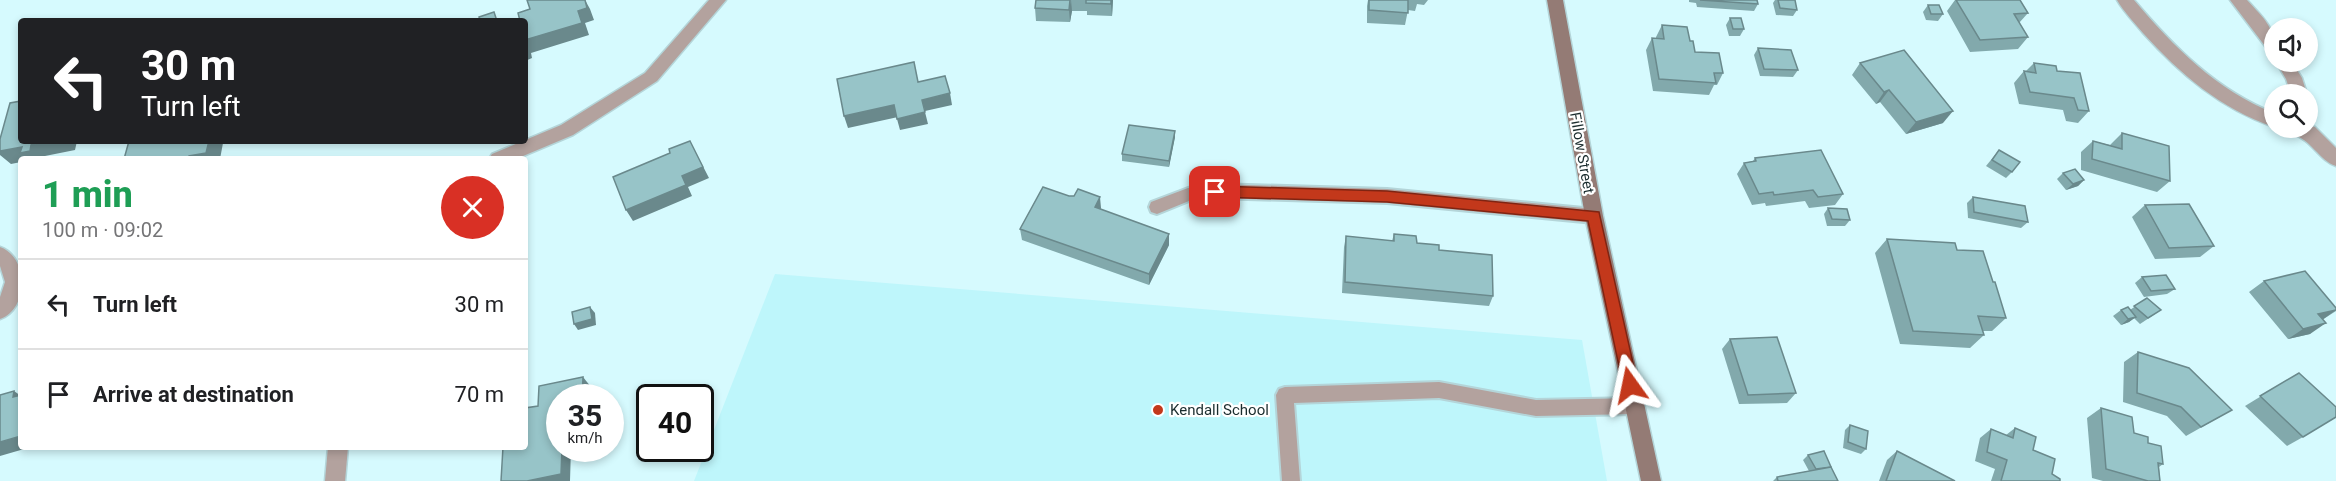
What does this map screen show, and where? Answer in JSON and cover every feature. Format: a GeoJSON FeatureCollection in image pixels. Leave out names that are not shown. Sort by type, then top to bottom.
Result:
{"type":"FeatureCollection","features":[{"type":"Feature","properties":{"kind":"street"},"geometry":{"type":"LineString","coordinates":[[505,156],[567,130],[651,77],[718,0]]}},
{"type":"Feature","properties":{"kind":"street","name":"Fillow Street"},"geometry":{"type":"LineString","coordinates":[[1555,0],[1594,216],[1651,481]]}},
{"type":"Feature","properties":{"kind":"street"},"geometry":{"type":"LineString","coordinates":[[2125,0],[2146,26],[2200,81],[2249,112],[2264,117]]}},
{"type":"Feature","properties":{"kind":"street"},"geometry":{"type":"LineString","coordinates":[[2238,0],[2264,31]]}},
{"type":"Feature","properties":{"kind":"street"},"geometry":{"type":"LineString","coordinates":[[2314,138],[2336,159]]}},
{"type":"Feature","properties":{"kind":"street"},"geometry":{"type":"LineString","coordinates":[[0,255],[9,260],[15,273],[17,289],[0,311]]}},
{"type":"Feature","properties":{"kind":"street"},"geometry":{"type":"LineString","coordinates":[[335,481],[338,450]]}},
{"type":"Feature","properties":{"kind":"lane"},"geometry":{"type":"LineString","coordinates":[[1157,207],[1188,195],[1215,192],[1387,196],[1594,216]]}},
{"type":"Feature","properties":{"kind":"lane"},"geometry":{"type":"LineString","coordinates":[[1291,481],[1285,395],[1439,390],[1536,408],[1635,406]]}},
{"type":"Feature","properties":{"kind":"shaded area","name":"Kendall School"},"geometry":{"type":"Polygon","coordinates":[[[775,274],[1582,340],[1607,481],[694,481],[701,462],[714,462],[714,430],[775,274]]]}},
{"type":"Feature","properties":{"kind":"building"},"geometry":{"type":"Polygon","coordinates":[[[527,0],[585,0],[587,8],[578,11],[582,23],[528,39],[528,18],[519,18],[518,13],[530,9],[527,0]]]}},
{"type":"Feature","properties":{"kind":"building"},"geometry":{"type":"Polygon","coordinates":[[[1036,0],[1070,0],[1069,10],[1035,8],[1036,0]]]}},
{"type":"Feature","properties":{"kind":"building"},"geometry":{"type":"Polygon","coordinates":[[[1086,0],[1111,0],[1111,4],[1086,3],[1086,0]]]}},
{"type":"Feature","properties":{"kind":"building"},"geometry":{"type":"Polygon","coordinates":[[[1369,0],[1408,0],[1408,13],[1369,10],[1369,0]]]}},
{"type":"Feature","properties":{"kind":"building"},"geometry":{"type":"Polygon","coordinates":[[[1700,0],[1757,0],[1758,4],[1700,0]]]}},
{"type":"Feature","properties":{"kind":"building"},"geometry":{"type":"Polygon","coordinates":[[[1778,0],[1795,0],[1797,10],[1780,8],[1778,0]]]}},
{"type":"Feature","properties":{"kind":"building"},"geometry":{"type":"Polygon","coordinates":[[[1956,0],[2020,0],[2028,13],[2014,14],[2028,37],[1980,40],[1956,0]]]}},
{"type":"Feature","properties":{"kind":"building"},"geometry":{"type":"Polygon","coordinates":[[[1928,5],[1939,5],[1943,14],[1931,14],[1928,5]]]}},
{"type":"Feature","properties":{"kind":"building"},"geometry":{"type":"Polygon","coordinates":[[[494,12],[496,18],[479,18],[494,12]]]}},
{"type":"Feature","properties":{"kind":"building"},"geometry":{"type":"Polygon","coordinates":[[[1730,18],[1741,18],[1744,29],[1733,29],[1730,18]]]}},
{"type":"Feature","properties":{"kind":"building"},"geometry":{"type":"Polygon","coordinates":[[[1662,25],[1687,27],[1695,52],[1719,53],[1723,73],[1714,73],[1716,83],[1659,79],[1652,38],[1664,39],[1662,25]]]}},
{"type":"Feature","properties":{"kind":"building"},"geometry":{"type":"Polygon","coordinates":[[[1758,48],[1791,50],[1798,70],[1764,69],[1758,48]]]}},
{"type":"Feature","properties":{"kind":"building"},"geometry":{"type":"Polygon","coordinates":[[[1904,50],[1953,111],[1916,122],[1889,90],[1884,92],[1860,63],[1904,50]]]}},
{"type":"Feature","properties":{"kind":"building"},"geometry":{"type":"Polygon","coordinates":[[[914,62],[918,82],[945,76],[950,93],[922,100],[925,112],[897,119],[894,105],[844,116],[837,79],[914,62]]]}},
{"type":"Feature","properties":{"kind":"building"},"geometry":{"type":"Polygon","coordinates":[[[2034,63],[2056,66],[2057,71],[2080,73],[2089,111],[2078,110],[2074,98],[2030,92],[2024,71],[2036,73],[2034,63]]]}},
{"type":"Feature","properties":{"kind":"building"},"geometry":{"type":"Polygon","coordinates":[[[18,102],[18,144],[36,144],[31,145],[30,151],[20,153],[22,147],[0,151],[0,139],[10,103],[18,102]]]}},
{"type":"Feature","properties":{"kind":"building"},"geometry":{"type":"Polygon","coordinates":[[[1129,125],[1175,131],[1169,161],[1122,154],[1129,125]]]}},
{"type":"Feature","properties":{"kind":"building"},"geometry":{"type":"Polygon","coordinates":[[[2122,133],[2169,146],[2170,181],[2092,159],[2093,141],[2122,149],[2122,133]]]}},
{"type":"Feature","properties":{"kind":"building"},"geometry":{"type":"Polygon","coordinates":[[[690,141],[703,167],[682,176],[686,185],[626,210],[613,177],[670,153],[669,149],[690,141]]]}},
{"type":"Feature","properties":{"kind":"building"},"geometry":{"type":"Polygon","coordinates":[[[128,144],[208,144],[206,153],[189,156],[125,156],[128,144]]]}},
{"type":"Feature","properties":{"kind":"building"},"geometry":{"type":"Polygon","coordinates":[[[1821,150],[1843,194],[1818,197],[1813,190],[1774,195],[1773,192],[1759,194],[1744,163],[1756,161],[1755,158],[1821,150]]]}},
{"type":"Feature","properties":{"kind":"building"},"geometry":{"type":"Polygon","coordinates":[[[1999,150],[2020,162],[2012,172],[1992,160],[1999,150]]]}},
{"type":"Feature","properties":{"kind":"building"},"geometry":{"type":"Polygon","coordinates":[[[2075,169],[2084,180],[2073,184],[2063,173],[2075,169]]]}},
{"type":"Feature","properties":{"kind":"building"},"geometry":{"type":"Polygon","coordinates":[[[1043,187],[1069,196],[1074,196],[1078,189],[1100,197],[1095,207],[1169,234],[1149,274],[1020,229],[1043,187]]]}},
{"type":"Feature","properties":{"kind":"building"},"geometry":{"type":"Polygon","coordinates":[[[1973,197],[2025,206],[2028,222],[1974,212],[1973,197]]]}},
{"type":"Feature","properties":{"kind":"building"},"geometry":{"type":"Polygon","coordinates":[[[2189,204],[2214,246],[2169,248],[2145,205],[2189,204]]]}},
{"type":"Feature","properties":{"kind":"building"},"geometry":{"type":"Polygon","coordinates":[[[1828,208],[1847,209],[1850,220],[1832,219],[1828,208]]]}},
{"type":"Feature","properties":{"kind":"building"},"geometry":{"type":"Polygon","coordinates":[[[1394,234],[1416,236],[1417,243],[1439,245],[1439,250],[1492,255],[1493,296],[1345,282],[1346,236],[1394,241],[1394,234]]]}},
{"type":"Feature","properties":{"kind":"building"},"geometry":{"type":"Polygon","coordinates":[[[1887,239],[1955,243],[1957,250],[1983,251],[2006,318],[1978,316],[1984,335],[1913,331],[1887,239]]]}},
{"type":"Feature","properties":{"kind":"building"},"geometry":{"type":"Polygon","coordinates":[[[2305,271],[2336,310],[2318,314],[2326,323],[2303,329],[2264,281],[2305,271]]]}},
{"type":"Feature","properties":{"kind":"building"},"geometry":{"type":"Polygon","coordinates":[[[2166,275],[2175,289],[2151,291],[2142,277],[2166,275]]]}},
{"type":"Feature","properties":{"kind":"building"},"geometry":{"type":"Polygon","coordinates":[[[2147,298],[2161,310],[2148,318],[2134,306],[2147,298]]]}},
{"type":"Feature","properties":{"kind":"building"},"geometry":{"type":"Polygon","coordinates":[[[590,307],[592,319],[574,324],[572,312],[590,307]]]}},
{"type":"Feature","properties":{"kind":"building"},"geometry":{"type":"Polygon","coordinates":[[[2128,307],[2136,317],[2128,319],[2121,310],[2128,307]]]}},
{"type":"Feature","properties":{"kind":"building"},"geometry":{"type":"Polygon","coordinates":[[[1777,337],[1796,393],[1748,395],[1730,339],[1777,337]]]}},
{"type":"Feature","properties":{"kind":"building"},"geometry":{"type":"Polygon","coordinates":[[[2138,352],[2189,368],[2232,410],[2201,427],[2181,407],[2137,393],[2138,352]]]}},
{"type":"Feature","properties":{"kind":"building"},"geometry":{"type":"Polygon","coordinates":[[[2299,373],[2336,407],[2336,417],[2303,437],[2260,396],[2299,373]]]}},
{"type":"Feature","properties":{"kind":"building"},"geometry":{"type":"Polygon","coordinates":[[[583,377],[583,384],[549,384],[583,377]]]}},
{"type":"Feature","properties":{"kind":"building"},"geometry":{"type":"Polygon","coordinates":[[[546,385],[546,462],[561,462],[561,474],[527,481],[501,481],[503,450],[528,450],[528,408],[538,406],[539,386],[546,385]]]}},
{"type":"Feature","properties":{"kind":"building"},"geometry":{"type":"Polygon","coordinates":[[[14,391],[13,397],[18,396],[18,437],[0,442],[0,395],[14,391]]]}},
{"type":"Feature","properties":{"kind":"building"},"geometry":{"type":"Polygon","coordinates":[[[2101,408],[2132,417],[2134,433],[2148,437],[2148,443],[2161,446],[2163,464],[2158,463],[2160,481],[2148,481],[2106,469],[2101,408]]]}},
{"type":"Feature","properties":{"kind":"building"},"geometry":{"type":"Polygon","coordinates":[[[1850,425],[1868,431],[1866,449],[1848,442],[1850,425]]]}},
{"type":"Feature","properties":{"kind":"building"},"geometry":{"type":"Polygon","coordinates":[[[2015,428],[2036,437],[2033,450],[2055,459],[2052,474],[2060,481],[2001,481],[2007,460],[1987,452],[1991,429],[2013,438],[2015,428]]]}},
{"type":"Feature","properties":{"kind":"building"},"geometry":{"type":"Polygon","coordinates":[[[1824,451],[1831,467],[1816,469],[1808,455],[1824,451]]]}},
{"type":"Feature","properties":{"kind":"building"},"geometry":{"type":"Polygon","coordinates":[[[1897,451],[1955,481],[1886,481],[1897,451]]]}},
{"type":"Feature","properties":{"kind":"building"},"geometry":{"type":"Polygon","coordinates":[[[1831,467],[1838,481],[1778,481],[1777,477],[1831,467]]]}},
{"type":"Feature","properties":{"kind":"place","name":"Kendall School"},"geometry":{"type":"Point","coordinates":[1158,410]}},
{"type":"Feature","properties":{"kind":"route"},"geometry":{"type":"LineString","coordinates":[[1215,192],[1387,196],[1594,216],[1630,385]]}}]}
